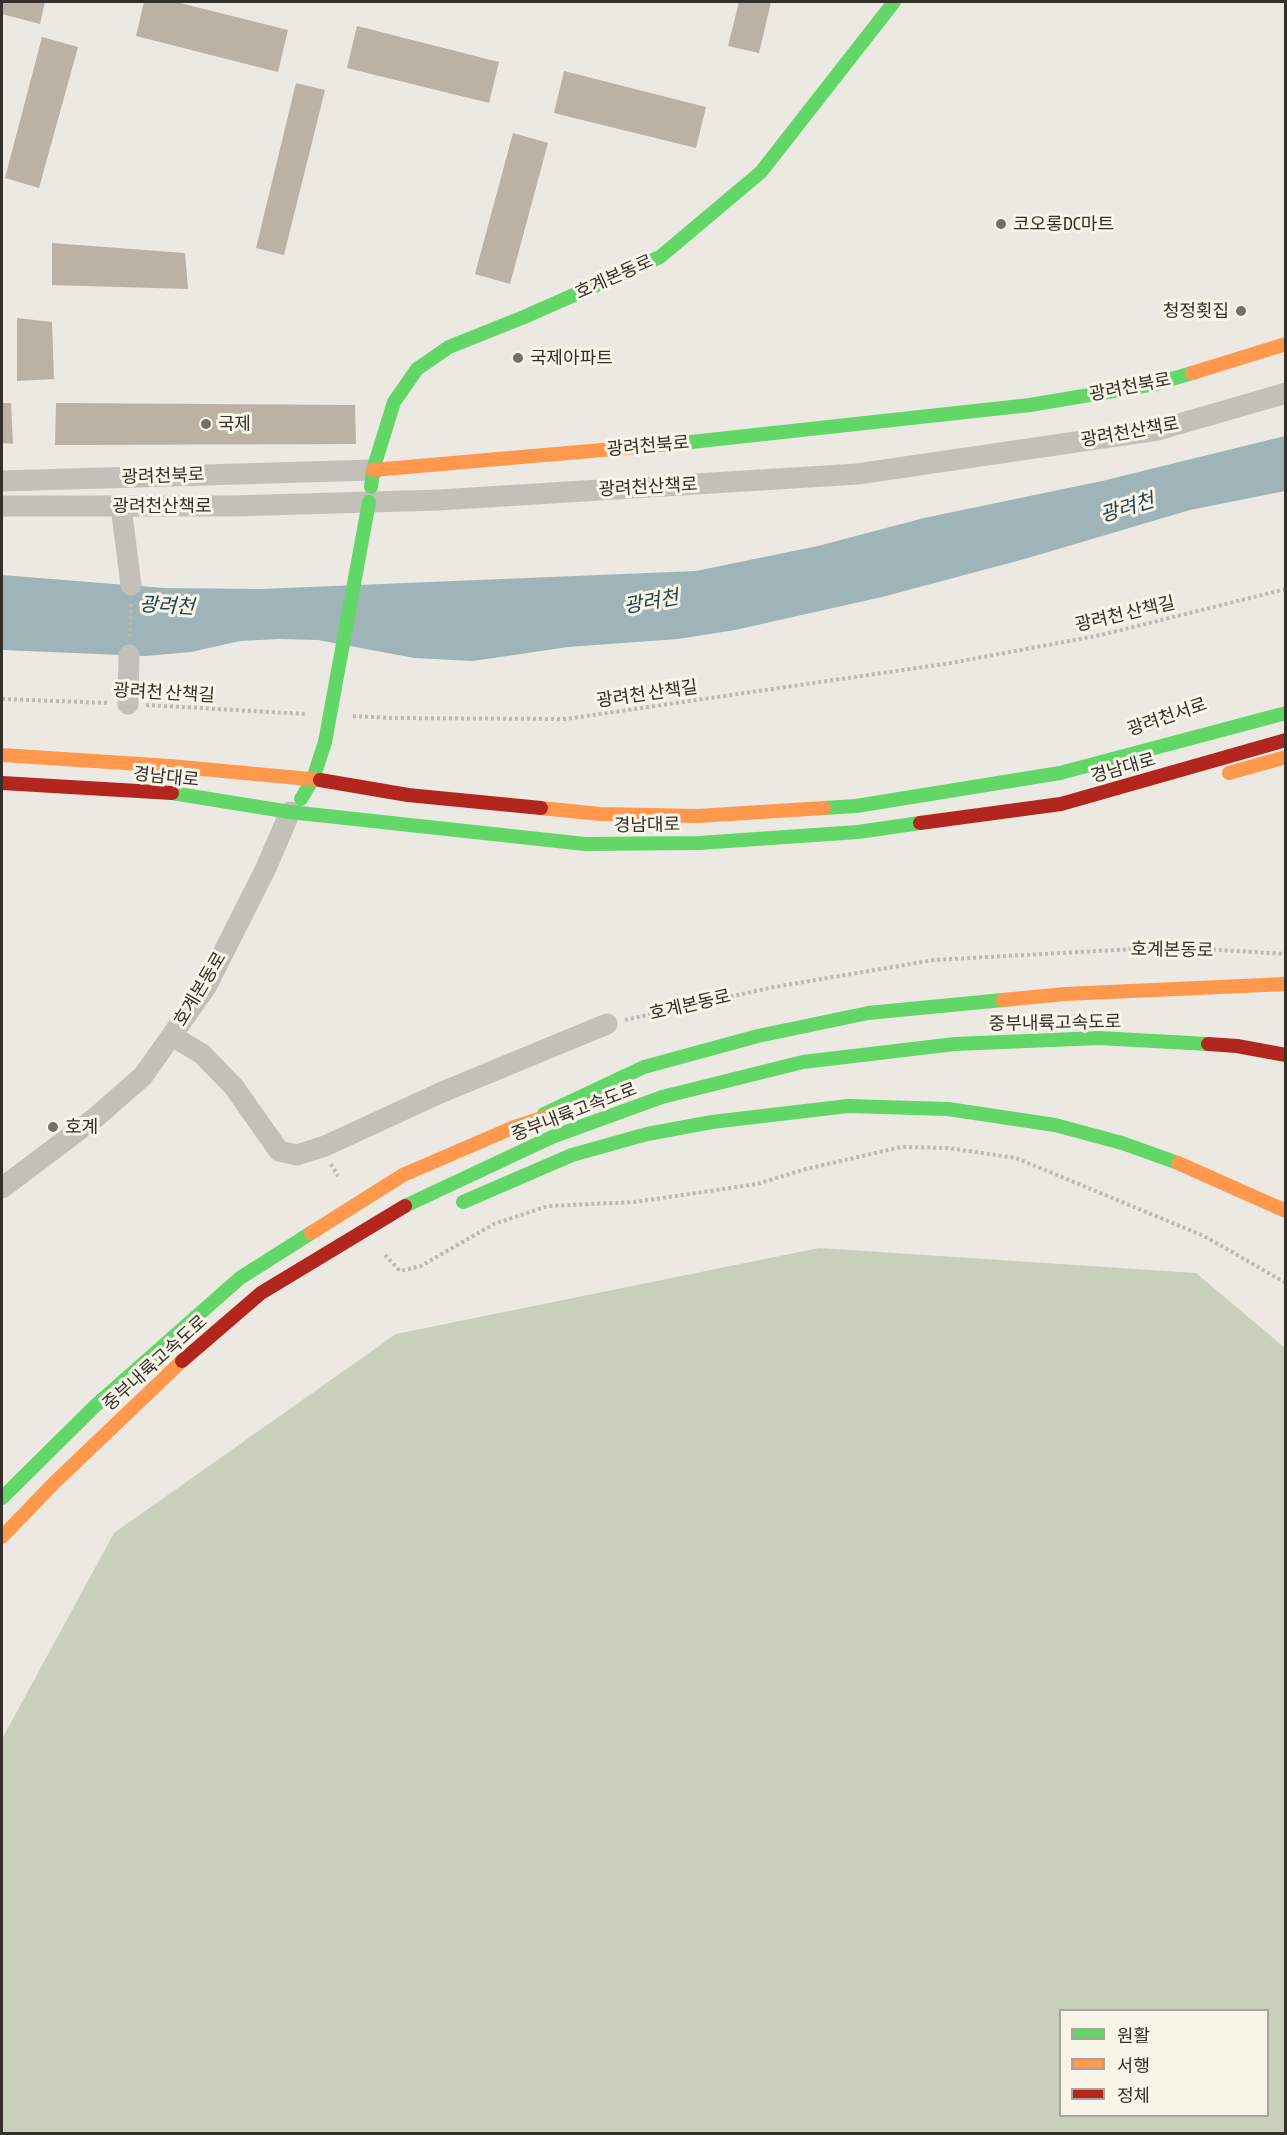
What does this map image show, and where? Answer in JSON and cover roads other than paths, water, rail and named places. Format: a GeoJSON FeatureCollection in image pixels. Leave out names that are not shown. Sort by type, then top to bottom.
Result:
{"type":"FeatureCollection","features":[{"type":"Feature","properties":{"kind":"main road","name":"호계본동로"},"geometry":{"type":"LineString","coordinates":[[290,812],[303,797],[313,779],[325,742],[373,470],[394,402],[417,369],[449,346],[524,317],[660,257],[761,172],[894,2]]}},
{"type":"Feature","properties":{"kind":"main road","name":"광려천북로"},"geometry":{"type":"LineString","coordinates":[[373,470],[692,442],[1030,405],[1155,384],[1286,344]]}},
{"type":"Feature","properties":{"kind":"main road","name":"광려천서로"},"geometry":{"type":"LineString","coordinates":[[1060,772],[1246,710]]}},
{"type":"Feature","properties":{"kind":"main road","name":"경남대로"},"geometry":{"type":"LineString","coordinates":[[2,755],[170,766],[313,779],[408,795],[600,814],[698,816],[856,806],[1060,772],[1286,713]]}},
{"type":"Feature","properties":{"kind":"main road","name":"경남대로"},"geometry":{"type":"LineString","coordinates":[[2,783],[171,793],[290,812],[585,844],[699,843],[858,832],[1061,804],[1286,740]]}},
{"type":"Feature","properties":{"kind":"main road"},"geometry":{"type":"LineString","coordinates":[[1220,776],[1286,757]]}},
{"type":"Feature","properties":{"kind":"main road"},"geometry":{"type":"LineString","coordinates":[[1061,804],[1175,786]]}},
{"type":"Feature","properties":{"kind":"main road"},"geometry":{"type":"LineString","coordinates":[[512,1128],[644,1067],[758,1036],[868,1013],[1065,994],[1286,984]]}},
{"type":"Feature","properties":{"kind":"main road","name":"중부내륙고속도로"},"geometry":{"type":"LineString","coordinates":[[2,1537],[54,1483],[169,1372],[261,1293],[408,1204],[552,1137],[662,1097],[803,1062],[955,1044],[1099,1038],[1237,1046],[1286,1055]]}},
{"type":"Feature","properties":{"kind":"main road","name":"중부내륙고속도로"},"geometry":{"type":"LineString","coordinates":[[2,1498],[95,1406],[240,1278],[403,1175],[512,1128],[638,1085]]}},
{"type":"Feature","properties":{"kind":"main road"},"geometry":{"type":"LineString","coordinates":[[446,1210],[572,1155],[647,1134],[712,1122],[848,1106],[948,1109],[1055,1125],[1122,1143],[1194,1169],[1286,1211]]}},
{"type":"Feature","properties":{"kind":"main road"},"geometry":{"type":"LineString","coordinates":[[169,1372],[292,1290]]}},
{"type":"Feature","properties":{"kind":"street","name":"광려천산책로"},"geometry":{"type":"LineString","coordinates":[[2,506],[232,506],[450,499],[857,474],[1158,430],[1286,393]]}},
{"type":"Feature","properties":{"kind":"street","name":"광려천북로"},"geometry":{"type":"LineString","coordinates":[[2,481],[373,470]]}},
{"type":"Feature","properties":{"kind":"street"},"geometry":{"type":"LineString","coordinates":[[121,506],[131,585]]}},
{"type":"Feature","properties":{"kind":"street"},"geometry":{"type":"LineString","coordinates":[[128,704],[129,655]]}},
{"type":"Feature","properties":{"kind":"street","name":"호계본동로"},"geometry":{"type":"LineString","coordinates":[[2,1188],[95,1118],[143,1076],[206,987],[267,868],[290,812]]}},
{"type":"Feature","properties":{"kind":"street","name":"호계본동로"},"geometry":{"type":"LineString","coordinates":[[171,1036],[202,1054],[234,1087],[279,1151],[297,1155],[325,1146],[440,1093],[607,1024]]}},
{"type":"Feature","properties":{"kind":"water","name":"광려천"},"geometry":{"type":"Polygon","coordinates":[[[1285,436],[1285,491],[1190,510],[1028,558],[882,597],[735,630],[678,639],[568,647],[473,661],[414,658],[318,640],[279,639],[240,641],[191,652],[145,656],[2,650],[2,575],[164,588],[261,589],[696,571],[818,546],[924,518],[1102,481],[1285,436]]]}},
{"type":"Feature","properties":{"kind":"place","name":"코오롱DC마트"},"geometry":{"type":"Point","coordinates":[1001,224]}},
{"type":"Feature","properties":{"kind":"place","name":"청정횟집"},"geometry":{"type":"Point","coordinates":[1241,311]}},
{"type":"Feature","properties":{"kind":"place","name":"국제아파트"},"geometry":{"type":"Point","coordinates":[518,358]}},
{"type":"Feature","properties":{"kind":"place","name":"국제"},"geometry":{"type":"Point","coordinates":[206,424]}},
{"type":"Feature","properties":{"kind":"place","name":"호계"},"geometry":{"type":"Point","coordinates":[53,1127]}}]}
